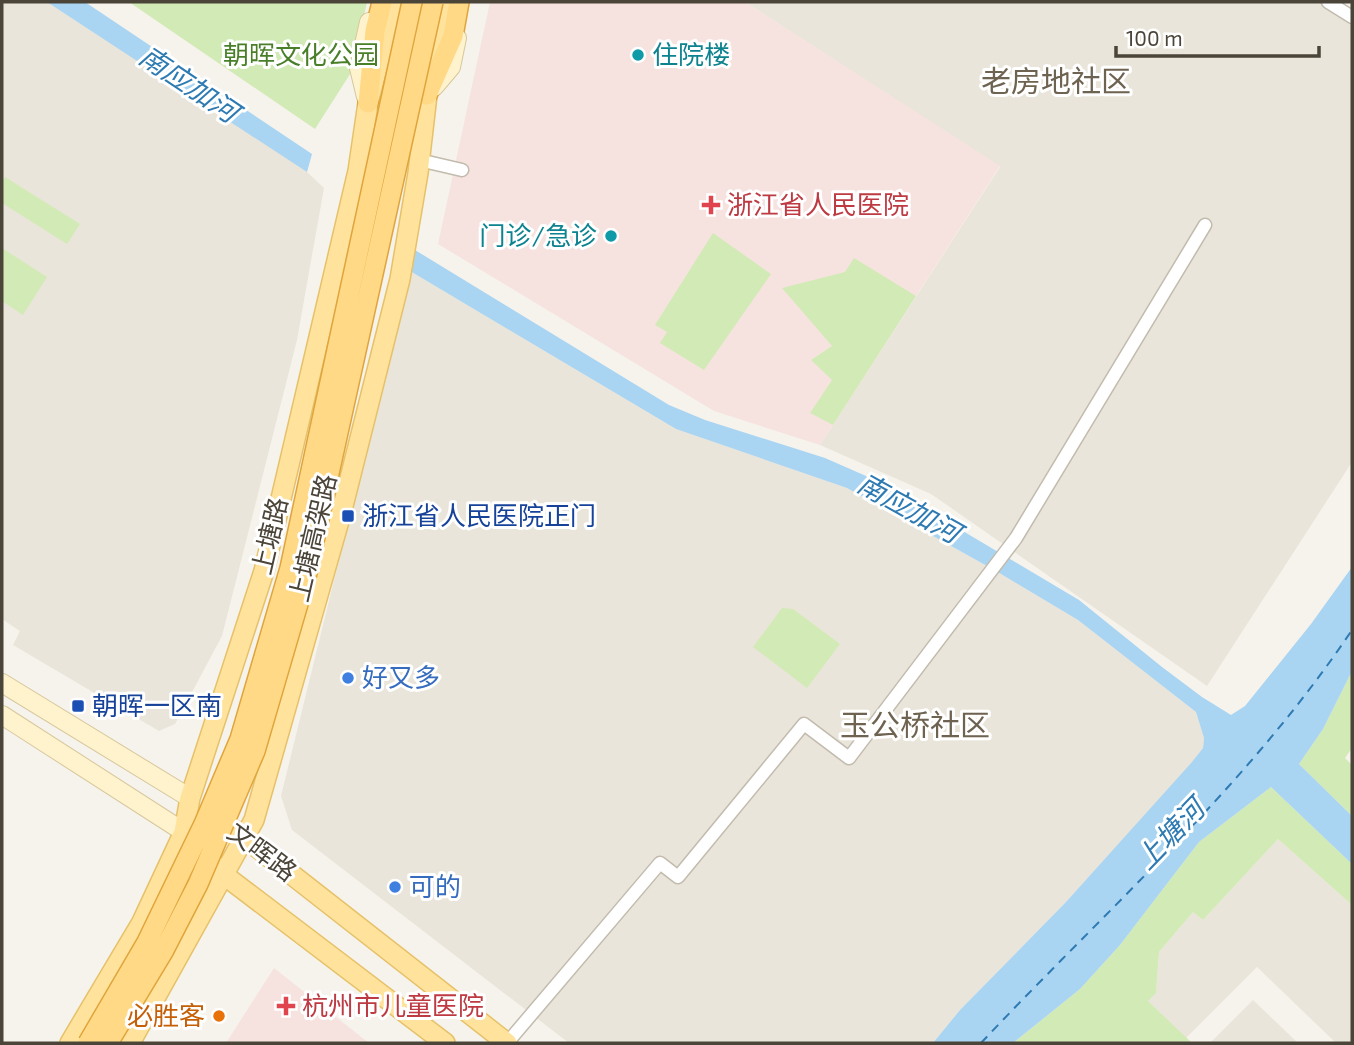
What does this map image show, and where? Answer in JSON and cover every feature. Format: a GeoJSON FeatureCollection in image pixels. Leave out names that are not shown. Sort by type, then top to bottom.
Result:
{"type":"FeatureCollection","features":[{"type":"Feature","properties":{"kind":"highway"},"geometry":{"type":"LineString","coordinates":[[368,103],[375,32],[382,2]]}},
{"type":"Feature","properties":{"kind":"highway","name":"上塘高架路"},"geometry":{"type":"LineString","coordinates":[[88,1043],[147,942],[204,824],[240,739],[290,568],[412,2]]}},
{"type":"Feature","properties":{"kind":"highway","name":"上塘高架路"},"geometry":{"type":"LineString","coordinates":[[108,1043],[164,950],[198,884],[255,751],[307,573],[433,2]]}},
{"type":"Feature","properties":{"kind":"highway"},"geometry":{"type":"LineString","coordinates":[[427,95],[453,36],[459,2]]}},
{"type":"Feature","properties":{"kind":"main road"},"geometry":{"type":"LineString","coordinates":[[368,103],[359,68],[374,2]]}},
{"type":"Feature","properties":{"kind":"main road","name":"上塘路"},"geometry":{"type":"LineString","coordinates":[[70,1043],[142,922],[184,832],[190,798],[264,571],[358,172],[368,103],[394,2]]}},
{"type":"Feature","properties":{"kind":"main road"},"geometry":{"type":"LineString","coordinates":[[130,1043],[254,820],[344,504],[400,279],[427,95],[444,2]]}},
{"type":"Feature","properties":{"kind":"main road"},"geometry":{"type":"LineString","coordinates":[[427,95],[451,68],[465,2]]}},
{"type":"Feature","properties":{"kind":"main road","name":"文晖路"},"geometry":{"type":"LineString","coordinates":[[2,683],[190,798],[507,1043]]}},
{"type":"Feature","properties":{"kind":"main road","name":"文晖路"},"geometry":{"type":"LineString","coordinates":[[2,715],[184,832],[225,875],[444,1043]]}},
{"type":"Feature","properties":{"kind":"street"},"geometry":{"type":"LineString","coordinates":[[1328,2],[1352,18]]}},
{"type":"Feature","properties":{"kind":"street"},"geometry":{"type":"LineString","coordinates":[[419,160],[462,170]]}},
{"type":"Feature","properties":{"kind":"street"},"geometry":{"type":"LineString","coordinates":[[507,1043],[660,863],[678,877],[804,724],[849,758],[1016,538],[1205,225]]}},
{"type":"Feature","properties":{"kind":"shaded area"},"geometry":{"type":"Polygon","coordinates":[[[2,2],[47,2],[247,131],[307,172],[324,188],[297,340],[222,636],[175,724],[159,731],[13,645],[20,631],[2,619],[2,2]]]}},
{"type":"Feature","properties":{"kind":"shaded area","name":"浙江省人民医院"},"geometry":{"type":"Polygon","coordinates":[[[490,2],[745,2],[1000,166],[820,445],[714,411],[438,244],[490,2]]]}},
{"type":"Feature","properties":{"kind":"shaded area"},"geometry":{"type":"Polygon","coordinates":[[[745,2],[1328,2],[1352,17],[1352,462],[1207,686],[931,494],[820,445],[1000,167],[745,2]]]}},
{"type":"Feature","properties":{"kind":"shaded area"},"geometry":{"type":"Polygon","coordinates":[[[410,271],[676,429],[847,488],[996,571],[1078,620],[1196,712],[1204,738],[1203,748],[1192,763],[1066,902],[960,1010],[933,1043],[569,1043],[292,830],[281,796],[410,271]]]}},
{"type":"Feature","properties":{"kind":"shaded area"},"geometry":{"type":"Polygon","coordinates":[[[1278,839],[1352,905],[1352,1043],[1336,1043],[1257,967],[1186,1038],[1148,1001],[1156,992],[1159,952],[1193,912],[1203,920],[1278,839]]]}},
{"type":"Feature","properties":{"kind":"shaded area","name":"杭州市儿童医院"},"geometry":{"type":"Polygon","coordinates":[[[274,968],[369,1043],[226,1043],[274,968]]]}},
{"type":"Feature","properties":{"kind":"shaded area"},"geometry":{"type":"Polygon","coordinates":[[[1253,1000],[1298,1043],[1210,1043],[1253,1000]]]}},
{"type":"Feature","properties":{"kind":"green space","name":"朝晖文化公园"},"geometry":{"type":"Polygon","coordinates":[[[129,2],[367,2],[352,71],[315,129],[129,2]]]}},
{"type":"Feature","properties":{"kind":"green space"},"geometry":{"type":"Polygon","coordinates":[[[5,177],[80,224],[67,244],[2,203],[2,182],[5,177]]]}},
{"type":"Feature","properties":{"kind":"green space"},"geometry":{"type":"Polygon","coordinates":[[[713,233],[771,274],[704,370],[660,343],[667,332],[655,325],[713,233]]]}},
{"type":"Feature","properties":{"kind":"green space"},"geometry":{"type":"Polygon","coordinates":[[[2,248],[47,277],[23,315],[2,301],[2,248]]]}},
{"type":"Feature","properties":{"kind":"green space"},"geometry":{"type":"Polygon","coordinates":[[[854,258],[916,296],[833,425],[810,413],[832,380],[811,360],[832,346],[782,288],[845,272],[854,258]]]}},
{"type":"Feature","properties":{"kind":"green space"},"geometry":{"type":"Polygon","coordinates":[[[782,608],[793,609],[840,644],[807,688],[753,647],[782,608]]]}},
{"type":"Feature","properties":{"kind":"green space"},"geometry":{"type":"Polygon","coordinates":[[[1352,671],[1352,748],[1345,758],[1352,765],[1352,816],[1299,764],[1323,729],[1352,671]]]}},
{"type":"Feature","properties":{"kind":"green space"},"geometry":{"type":"Polygon","coordinates":[[[1271,787],[1352,864],[1352,905],[1278,839],[1203,920],[1193,912],[1159,952],[1156,993],[1148,1001],[1192,1043],[1013,1043],[1080,989],[1120,945],[1199,842],[1271,787]]]}},
{"type":"Feature","properties":{"kind":"water","name":"南应加河"},"geometry":{"type":"Polygon","coordinates":[[[47,2],[85,2],[312,154],[307,172],[47,2]]]}},
{"type":"Feature","properties":{"kind":"water"},"geometry":{"type":"Polygon","coordinates":[[[415,250],[669,405],[705,420],[825,458],[882,483],[1079,600],[1162,667],[1231,715],[1245,706],[1311,624],[1352,567],[1352,671],[1323,729],[1299,764],[1352,816],[1352,864],[1271,787],[1199,842],[1120,945],[1080,989],[1013,1043],[933,1043],[960,1010],[1066,902],[1192,762],[1203,748],[1204,738],[1196,712],[1078,620],[847,488],[676,429],[410,271],[415,250]]]}},
{"type":"Feature","properties":{"kind":"ferry route"},"geometry":{"type":"LineString","coordinates":[[981,1043],[1222,793],[1268,741],[1352,630]]}},
{"type":"Feature","properties":{"kind":"place","name":"住院楼"},"geometry":{"type":"Point","coordinates":[638,55]}},
{"type":"Feature","properties":{"kind":"place","name":"浙江省人民医院"},"geometry":{"type":"Point","coordinates":[711,205]}},
{"type":"Feature","properties":{"kind":"place","name":"门诊/急诊"},"geometry":{"type":"Point","coordinates":[611,236]}},
{"type":"Feature","properties":{"kind":"place","name":"浙江省人民医院正门"},"geometry":{"type":"Point","coordinates":[348,516]}},
{"type":"Feature","properties":{"kind":"place","name":"好又多"},"geometry":{"type":"Point","coordinates":[348,678]}},
{"type":"Feature","properties":{"kind":"place","name":"朝晖一区南"},"geometry":{"type":"Point","coordinates":[78,706]}},
{"type":"Feature","properties":{"kind":"place","name":"可的"},"geometry":{"type":"Point","coordinates":[395,887]}},
{"type":"Feature","properties":{"kind":"place","name":"杭州市儿童医院"},"geometry":{"type":"Point","coordinates":[286,1006]}},
{"type":"Feature","properties":{"kind":"place","name":"必胜客"},"geometry":{"type":"Point","coordinates":[219,1016]}},
{"type":"Feature","properties":{"kind":"district","name":"老房地社区"},"geometry":{"type":"Point","coordinates":[1056,82]}},
{"type":"Feature","properties":{"kind":"district","name":"玉公桥社区"},"geometry":{"type":"Point","coordinates":[915,726]}},
{"type":"Feature","properties":{"kind":"water label","name":"上塘河"},"geometry":{"type":"Point","coordinates":[1170,834]}}]}
